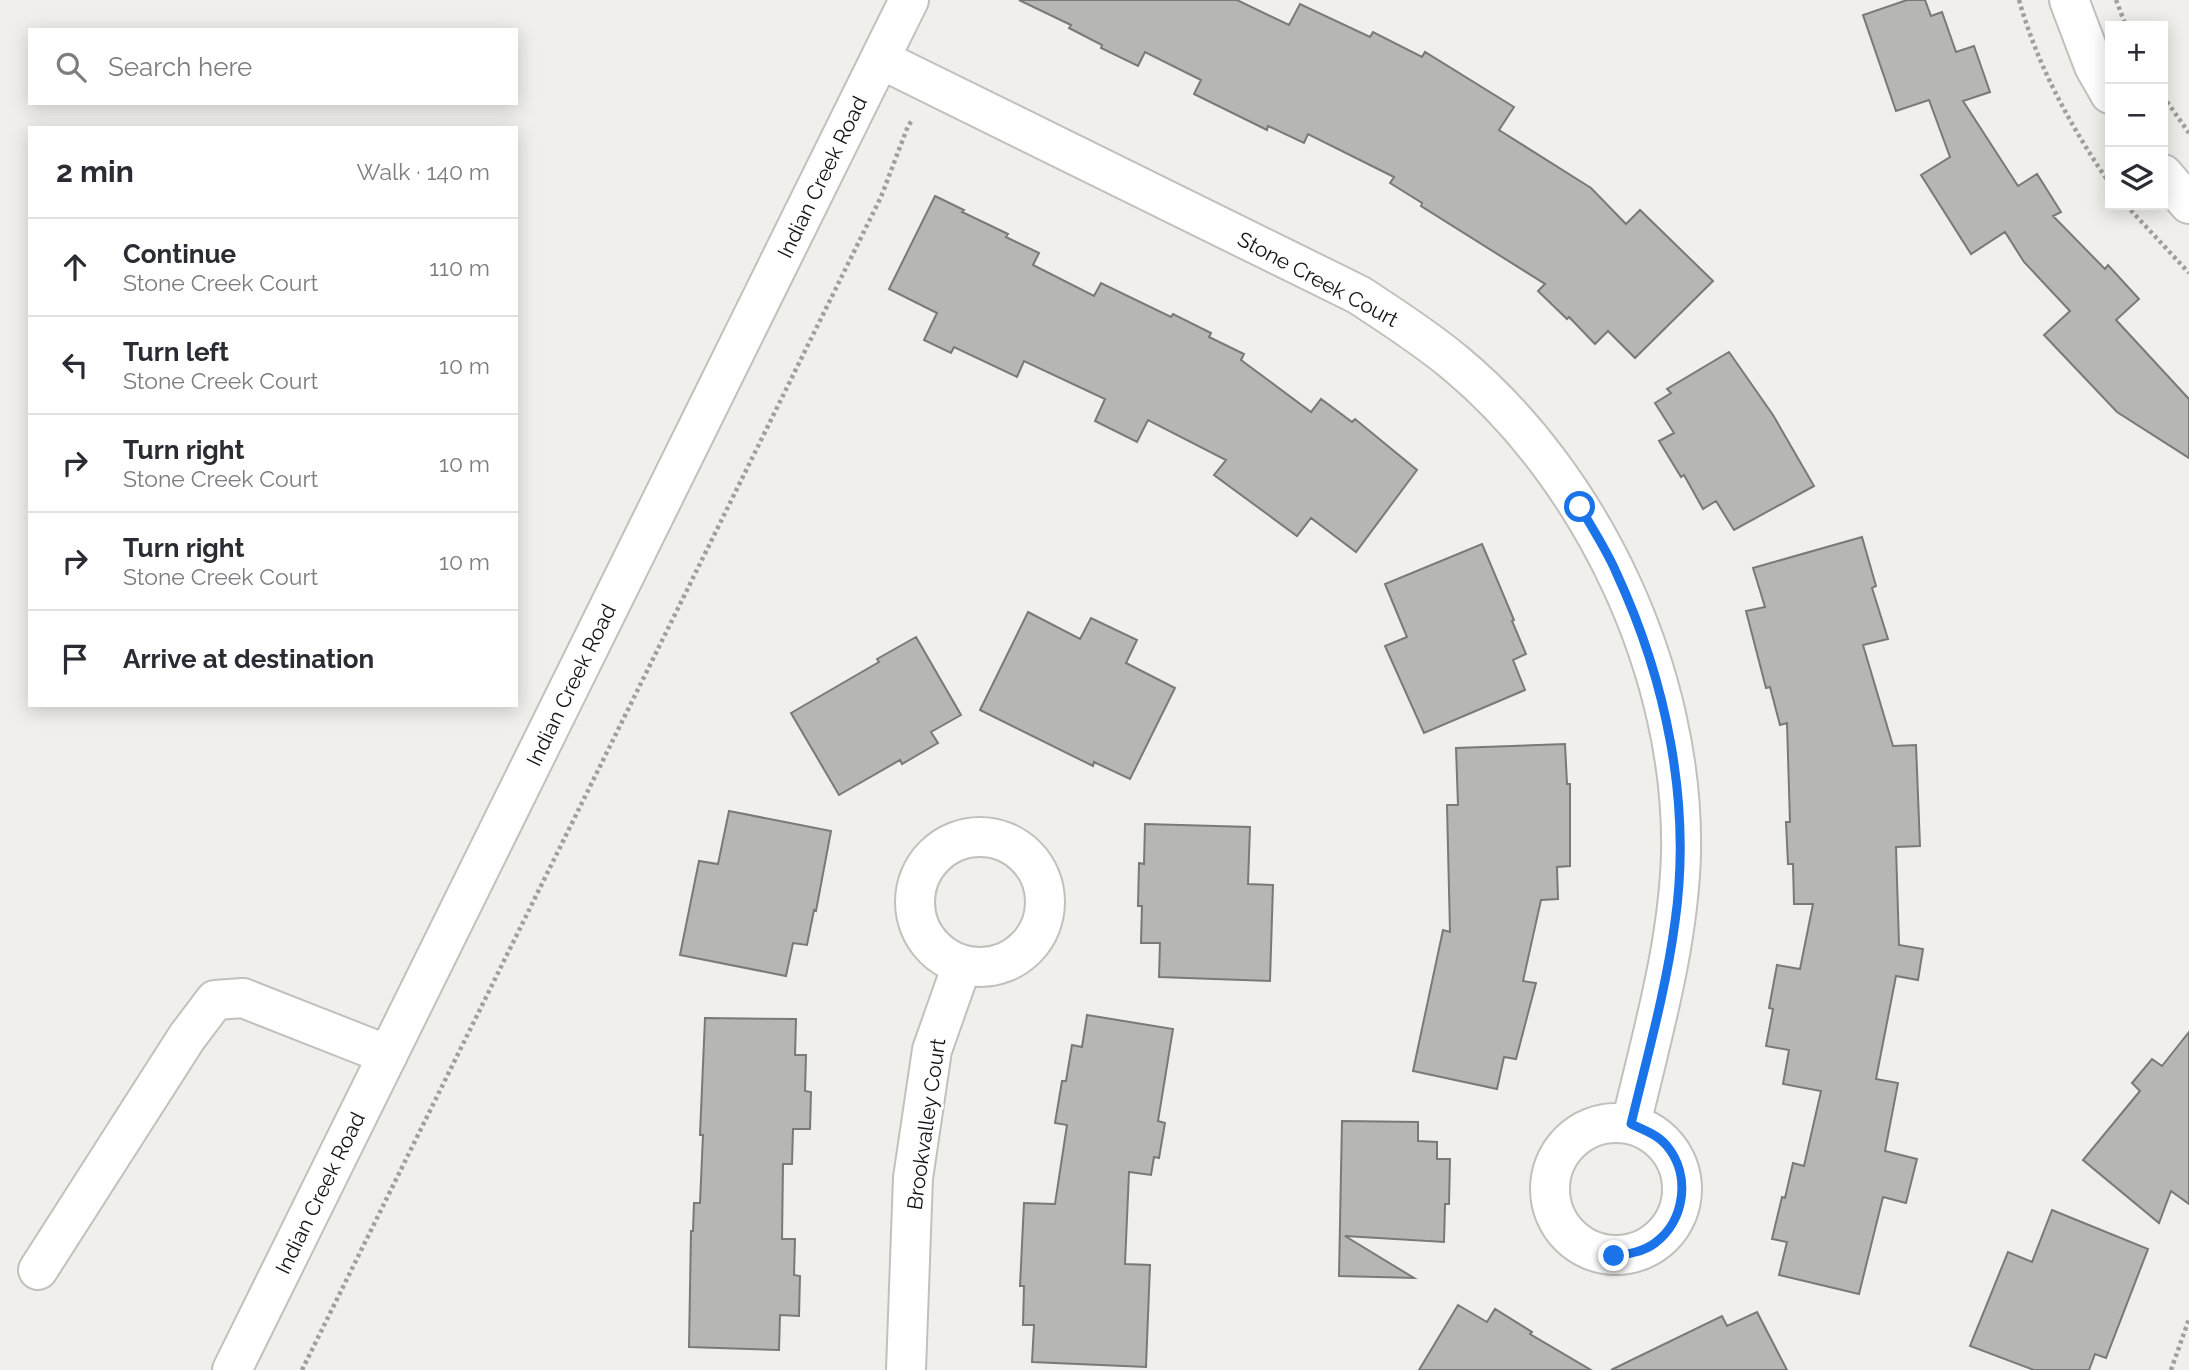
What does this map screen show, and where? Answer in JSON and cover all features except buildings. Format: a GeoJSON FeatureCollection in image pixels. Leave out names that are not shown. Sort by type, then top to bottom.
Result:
{"type":"FeatureCollection","features":[{"type":"Feature","properties":{"kind":"street","name":"Indian Creek Road"},"geometry":{"type":"LineString","coordinates":[[232,1370],[909,0]]}},
{"type":"Feature","properties":{"kind":"street"},"geometry":{"type":"LineString","coordinates":[[2069,0],[2094,66],[2105,85]]}},
{"type":"Feature","properties":{"kind":"street","name":"Stone Creek Court"},"geometry":{"type":"LineString","coordinates":[[880,59],[1359,295],[1408,327],[1455,363],[1499,404],[1538,448],[1580,507],[1615,569],[1646,641],[1666,715],[1677,785],[1681,853],[1676,920],[1665,985],[1631,1124]]}},
{"type":"Feature","properties":{"kind":"street"},"geometry":{"type":"LineString","coordinates":[[2168,180],[2189,204]]}},
{"type":"Feature","properties":{"kind":"street","name":"Brookvalley Court"},"geometry":{"type":"LineString","coordinates":[[906,1370],[913,1178],[932,1050],[962,965]]}},
{"type":"Feature","properties":{"kind":"street"},"geometry":{"type":"LineString","coordinates":[[38,1270],[187,1037],[215,1000],[243,998],[388,1055]]}},
{"type":"Feature","properties":{"kind":"path"},"geometry":{"type":"LineString","coordinates":[[2019,0],[2056,95],[2105,177]]}},
{"type":"Feature","properties":{"kind":"path"},"geometry":{"type":"LineString","coordinates":[[2116,0],[2124,21]]}},
{"type":"Feature","properties":{"kind":"path"},"geometry":{"type":"LineString","coordinates":[[2168,103],[2189,133]]}},
{"type":"Feature","properties":{"kind":"path"},"geometry":{"type":"LineString","coordinates":[[302,1370],[881,197],[908,126],[919,111]]}},
{"type":"Feature","properties":{"kind":"path"},"geometry":{"type":"LineString","coordinates":[[2131,210],[2189,273]]}},
{"type":"Feature","properties":{"kind":"path"},"geometry":{"type":"LineString","coordinates":[[2171,1370],[2189,1319]]}},
{"type":"Feature","properties":{"kind":"route"},"geometry":{"type":"LineString","coordinates":[[1580,507],[1615,569],[1646,641],[1666,715],[1677,785],[1681,853],[1676,920],[1665,985],[1631,1124],[1651,1133],[1667,1147],[1678,1165],[1683,1186],[1680,1208],[1670,1228],[1655,1243],[1636,1252],[1614,1256]]}}]}
